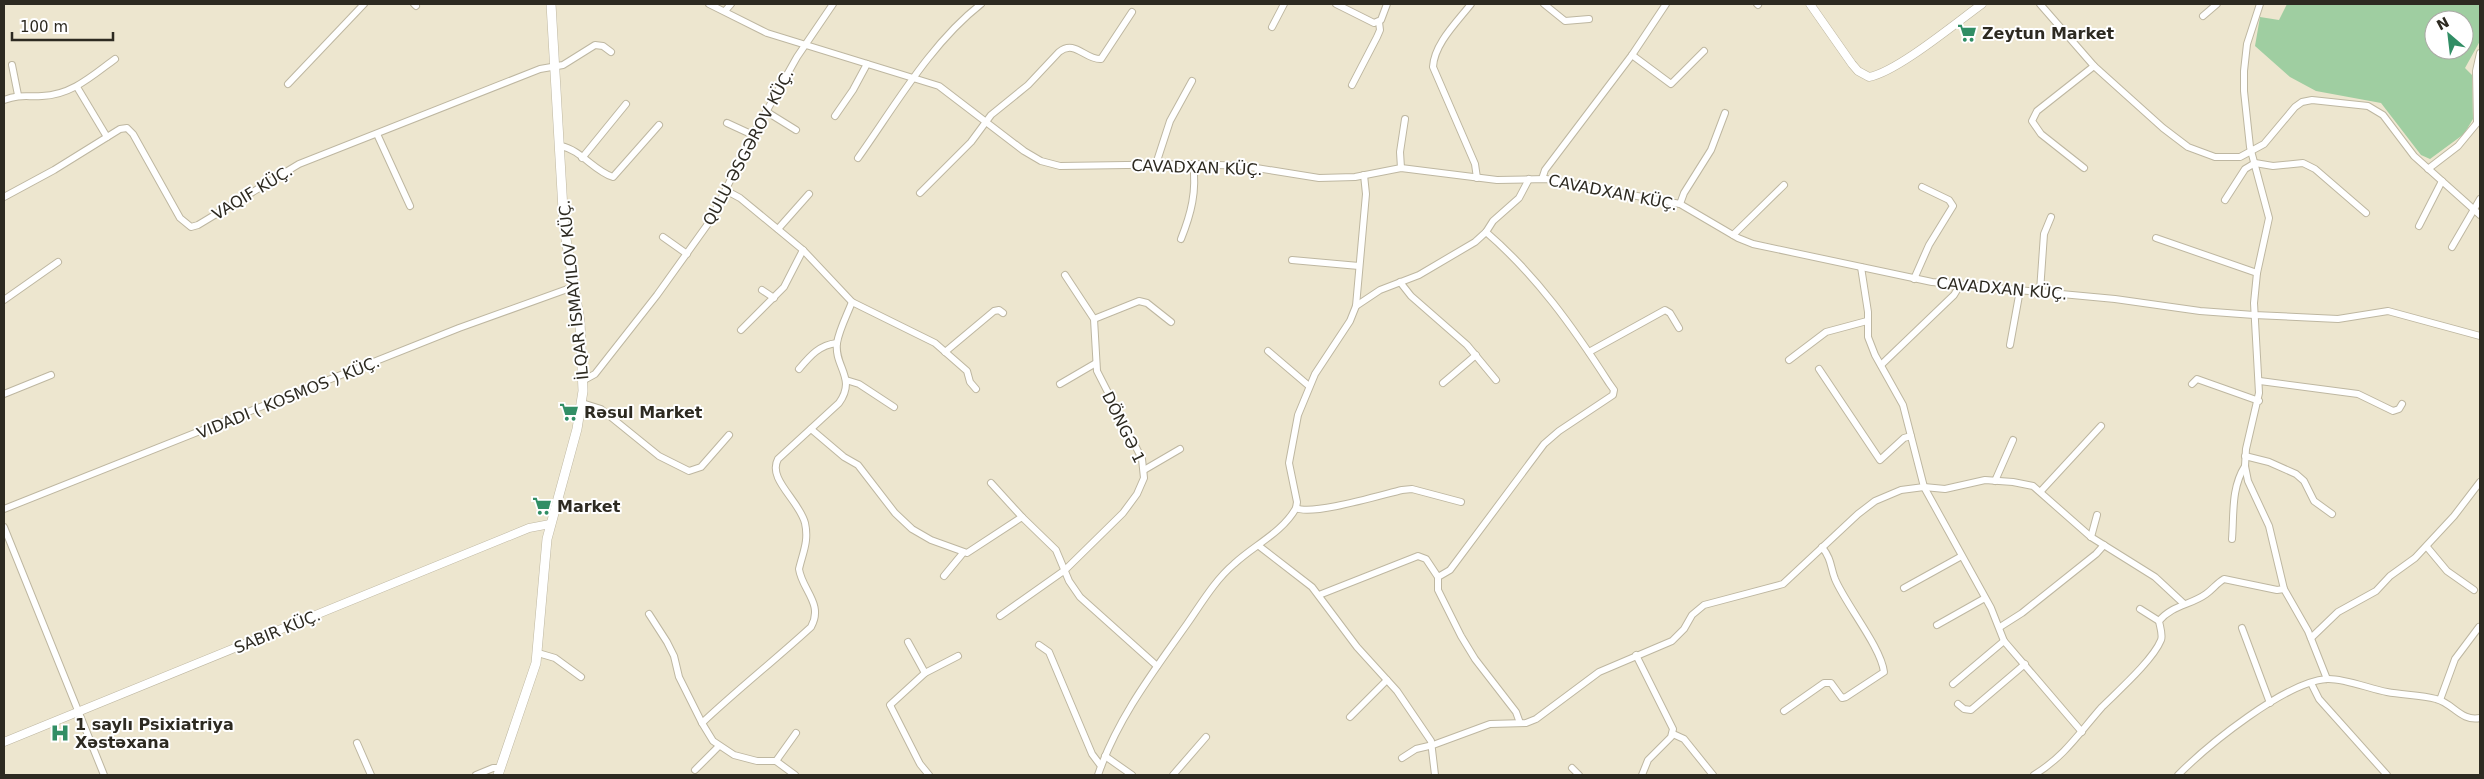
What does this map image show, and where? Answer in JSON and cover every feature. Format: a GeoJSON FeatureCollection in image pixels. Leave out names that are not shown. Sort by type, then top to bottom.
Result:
{"type":"FeatureCollection","features":[{"type":"Feature","properties":{"kind":"main road"},"geometry":{"type":"LineString","coordinates":[[500,772],[532,677],[538,653],[544,562],[550,524],[582,403],[584,380],[580,322],[564,227],[561,146],[551,4]]}},
{"type":"Feature","properties":{"kind":"street"},"geometry":{"type":"LineString","coordinates":[[288,84],[364,4]]}},
{"type":"Feature","properties":{"kind":"street","name":"CAVADXAN KÜÇ."},"geometry":{"type":"LineString","coordinates":[[709,4],[760,31],[914,78],[948,91],[1024,151],[1051,164],[1070,166],[1193,164],[1260,168],[1310,177],[1364,176],[1401,168],[1477,178],[1542,178],[1680,204],[1695,210],[1743,241],[1772,249],[1914,279],[2254,315],[2338,319],[2388,311],[2480,336]]}},
{"type":"Feature","properties":{"kind":"street"},"geometry":{"type":"LineString","coordinates":[[725,12],[731,4]]}},
{"type":"Feature","properties":{"kind":"street","name":"QULU ƏSGƏROV KÜÇ."},"geometry":{"type":"LineString","coordinates":[[584,380],[594,374],[657,296],[710,221],[727,191],[753,135],[805,44],[833,4]]}},
{"type":"Feature","properties":{"kind":"street"},"geometry":{"type":"LineString","coordinates":[[858,158],[914,78],[955,26],[981,4]]}},
{"type":"Feature","properties":{"kind":"street"},"geometry":{"type":"LineString","coordinates":[[1272,28],[1284,4]]}},
{"type":"Feature","properties":{"kind":"street"},"geometry":{"type":"LineString","coordinates":[[1336,4],[1370,22],[1379,22]]}},
{"type":"Feature","properties":{"kind":"street"},"geometry":{"type":"LineString","coordinates":[[1352,86],[1380,30],[1379,22],[1387,4]]}},
{"type":"Feature","properties":{"kind":"street"},"geometry":{"type":"LineString","coordinates":[[1471,4],[1444,38],[1435,58],[1433,68],[1475,164],[1477,178]]}},
{"type":"Feature","properties":{"kind":"street"},"geometry":{"type":"LineString","coordinates":[[1544,4],[1565,21],[1588,19]]}},
{"type":"Feature","properties":{"kind":"street"},"geometry":{"type":"LineString","coordinates":[[1542,178],[1545,170],[1632,55],[1666,4]]}},
{"type":"Feature","properties":{"kind":"street"},"geometry":{"type":"LineString","coordinates":[[1810,4],[1852,64],[1858,71],[1869,77],[1875,76],[1919,50],[1982,4]]}},
{"type":"Feature","properties":{"kind":"street"},"geometry":{"type":"LineString","coordinates":[[2040,4],[2094,66],[2163,128],[2188,147],[2205,154],[2225,158],[2240,156],[2251,152],[2270,138],[2291,111],[2302,102],[2312,100],[2354,103],[2378,111],[2409,150],[2480,215]]}},
{"type":"Feature","properties":{"kind":"street"},"geometry":{"type":"LineString","coordinates":[[2203,16],[2217,4]]}},
{"type":"Feature","properties":{"kind":"street"},"geometry":{"type":"LineString","coordinates":[[2232,539],[2235,487],[2244,466],[2258,401],[2260,382],[2254,315],[2257,273],[2269,218],[2251,152],[2244,71],[2251,29],[2260,4]]}},
{"type":"Feature","properties":{"kind":"street"},"geometry":{"type":"LineString","coordinates":[[920,193],[971,142],[986,120],[1028,85],[1064,48],[1072,47],[1096,59],[1101,59],[1132,12]]}},
{"type":"Feature","properties":{"kind":"street","name":"VAQIF KÜÇ."},"geometry":{"type":"LineString","coordinates":[[4,197],[54,170],[120,129],[130,130],[180,218],[191,227],[198,225],[299,164],[540,69],[570,62],[599,44],[611,52]]}},
{"type":"Feature","properties":{"kind":"street"},"geometry":{"type":"LineString","coordinates":[[1632,55],[1671,84],[1704,51]]}},
{"type":"Feature","properties":{"kind":"street"},"geometry":{"type":"LineString","coordinates":[[2428,168],[2458,146],[2479,123],[2476,71],[2480,53]]}},
{"type":"Feature","properties":{"kind":"street"},"geometry":{"type":"LineString","coordinates":[[4,100],[18,95],[42,96],[77,87],[115,59]]}},
{"type":"Feature","properties":{"kind":"street"},"geometry":{"type":"LineString","coordinates":[[835,116],[854,90],[867,64]]}},
{"type":"Feature","properties":{"kind":"street"},"geometry":{"type":"LineString","coordinates":[[12,65],[18,95]]}},
{"type":"Feature","properties":{"kind":"street"},"geometry":{"type":"LineString","coordinates":[[2084,168],[2041,134],[2032,121],[2037,111],[2094,66]]}},
{"type":"Feature","properties":{"kind":"street"},"geometry":{"type":"LineString","coordinates":[[1156,164],[1170,121],[1192,81]]}},
{"type":"Feature","properties":{"kind":"street"},"geometry":{"type":"LineString","coordinates":[[77,87],[107,137]]}},
{"type":"Feature","properties":{"kind":"street"},"geometry":{"type":"LineString","coordinates":[[582,158],[626,104]]}},
{"type":"Feature","properties":{"kind":"street"},"geometry":{"type":"LineString","coordinates":[[767,112],[796,130]]}},
{"type":"Feature","properties":{"kind":"street"},"geometry":{"type":"LineString","coordinates":[[1680,204],[1684,193],[1711,150],[1725,113]]}},
{"type":"Feature","properties":{"kind":"street"},"geometry":{"type":"LineString","coordinates":[[1401,168],[1400,152],[1405,119]]}},
{"type":"Feature","properties":{"kind":"street"},"geometry":{"type":"LineString","coordinates":[[727,124],[753,135]]}},
{"type":"Feature","properties":{"kind":"street"},"geometry":{"type":"LineString","coordinates":[[561,146],[570,149],[610,177],[615,176],[659,125]]}},
{"type":"Feature","properties":{"kind":"street"},"geometry":{"type":"LineString","coordinates":[[377,134],[410,206]]}},
{"type":"Feature","properties":{"kind":"street"},"geometry":{"type":"LineString","coordinates":[[2224,200],[2245,170],[2255,163],[2273,166],[2303,163],[2310,165],[2366,213]]}},
{"type":"Feature","properties":{"kind":"street"},"geometry":{"type":"LineString","coordinates":[[1181,239],[1190,216],[1195,192],[1193,164]]}},
{"type":"Feature","properties":{"kind":"street"},"geometry":{"type":"LineString","coordinates":[[1098,775],[1105,756],[1133,701],[1223,576],[1234,564],[1259,546],[1296,508],[1297,502],[1289,463],[1290,449],[1298,415],[1309,386],[1350,320],[1356,306],[1366,194],[1364,176]]}},
{"type":"Feature","properties":{"kind":"street"},"geometry":{"type":"LineString","coordinates":[[1356,306],[1380,290],[1434,266],[1486,232],[1492,221],[1519,198],[1529,179]]}},
{"type":"Feature","properties":{"kind":"street"},"geometry":{"type":"LineString","coordinates":[[2419,226],[2442,181]]}},
{"type":"Feature","properties":{"kind":"street"},"geometry":{"type":"LineString","coordinates":[[1733,235],[1784,185]]}},
{"type":"Feature","properties":{"kind":"street"},"geometry":{"type":"LineString","coordinates":[[1914,279],[1929,245],[1952,206],[1950,200],[1922,186]]}},
{"type":"Feature","properties":{"kind":"street"},"geometry":{"type":"LineString","coordinates":[[727,191],[740,198],[803,250],[852,302],[929,339],[967,371],[970,382],[976,389]]}},
{"type":"Feature","properties":{"kind":"street"},"geometry":{"type":"LineString","coordinates":[[778,229],[809,194]]}},
{"type":"Feature","properties":{"kind":"street"},"geometry":{"type":"LineString","coordinates":[[2452,247],[2473,208],[2480,199]]}},
{"type":"Feature","properties":{"kind":"street"},"geometry":{"type":"LineString","coordinates":[[2040,291],[2044,234],[2051,218]]}},
{"type":"Feature","properties":{"kind":"street"},"geometry":{"type":"LineString","coordinates":[[1438,577],[1450,570],[1544,444],[1559,431],[1613,395],[1614,390],[1552,300],[1503,247],[1486,232]]}},
{"type":"Feature","properties":{"kind":"street"},"geometry":{"type":"LineString","coordinates":[[663,237],[687,254]]}},
{"type":"Feature","properties":{"kind":"street"},"geometry":{"type":"LineString","coordinates":[[2156,238],[2257,273]]}},
{"type":"Feature","properties":{"kind":"street"},"geometry":{"type":"LineString","coordinates":[[741,330],[774,298],[789,278],[803,250]]}},
{"type":"Feature","properties":{"kind":"street"},"geometry":{"type":"LineString","coordinates":[[1292,260],[1359,266]]}},
{"type":"Feature","properties":{"kind":"street"},"geometry":{"type":"LineString","coordinates":[[4,300],[58,262]]}},
{"type":"Feature","properties":{"kind":"street"},"geometry":{"type":"LineString","coordinates":[[1861,267],[1861,280],[1867,306],[1868,337],[1881,365],[1899,394],[1924,488],[1960,557],[1985,598],[2000,627],[2004,641],[2082,732]]}},
{"type":"Feature","properties":{"kind":"street"},"geometry":{"type":"LineString","coordinates":[[1065,274],[1094,319],[1138,302],[1147,303],[1171,322]]}},
{"type":"Feature","properties":{"kind":"street"},"geometry":{"type":"LineString","coordinates":[[1400,282],[1411,296],[1476,355],[1496,380]]}},
{"type":"Feature","properties":{"kind":"street"},"geometry":{"type":"LineString","coordinates":[[1881,365],[1954,295],[1960,285]]}},
{"type":"Feature","properties":{"kind":"street","name":"VIDADI ( KOSMOS ) KÜÇ."},"geometry":{"type":"LineString","coordinates":[[4,509],[459,328],[573,287]]}},
{"type":"Feature","properties":{"kind":"street"},"geometry":{"type":"LineString","coordinates":[[762,290],[774,298]]}},
{"type":"Feature","properties":{"kind":"street"},"geometry":{"type":"LineString","coordinates":[[2010,345],[2020,290]]}},
{"type":"Feature","properties":{"kind":"street"},"geometry":{"type":"LineString","coordinates":[[702,723],[735,692],[772,664],[811,627],[815,620],[816,608],[799,568],[807,543],[805,523],[797,505],[774,471],[778,459],[843,397],[846,380],[837,343],[852,302]]}},
{"type":"Feature","properties":{"kind":"street"},"geometry":{"type":"LineString","coordinates":[[945,352],[994,311],[999,310],[1003,313]]}},
{"type":"Feature","properties":{"kind":"street"},"geometry":{"type":"LineString","coordinates":[[1589,352],[1665,310],[1670,313],[1679,328]]}},
{"type":"Feature","properties":{"kind":"street","name":"DÖNGƏ 1"},"geometry":{"type":"LineString","coordinates":[[1000,616],[1065,570],[1128,507],[1142,485],[1144,470],[1139,451],[1102,383],[1096,363],[1094,319]]}},
{"type":"Feature","properties":{"kind":"street"},"geometry":{"type":"LineString","coordinates":[[1790,360],[1826,332],[1867,321]]}},
{"type":"Feature","properties":{"kind":"street"},"geometry":{"type":"LineString","coordinates":[[799,369],[816,350],[829,344],[837,343]]}},
{"type":"Feature","properties":{"kind":"street"},"geometry":{"type":"LineString","coordinates":[[1268,351],[1309,386]]}},
{"type":"Feature","properties":{"kind":"street"},"geometry":{"type":"LineString","coordinates":[[1443,383],[1476,355]]}},
{"type":"Feature","properties":{"kind":"street"},"geometry":{"type":"LineString","coordinates":[[1060,384],[1096,363]]}},
{"type":"Feature","properties":{"kind":"street"},"geometry":{"type":"LineString","coordinates":[[1819,369],[1880,460],[1904,438],[1911,436]]}},
{"type":"Feature","properties":{"kind":"street"},"geometry":{"type":"LineString","coordinates":[[4,394],[51,375]]}},
{"type":"Feature","properties":{"kind":"street"},"geometry":{"type":"LineString","coordinates":[[2192,384],[2197,379],[2258,401]]}},
{"type":"Feature","properties":{"kind":"street"},"geometry":{"type":"LineString","coordinates":[[846,380],[859,384],[894,407]]}},
{"type":"Feature","properties":{"kind":"street"},"geometry":{"type":"LineString","coordinates":[[2260,382],[2351,393],[2394,411],[2399,409],[2402,404]]}},
{"type":"Feature","properties":{"kind":"street"},"geometry":{"type":"LineString","coordinates":[[582,403],[601,409],[659,456],[690,470],[701,467],[729,435]]}},
{"type":"Feature","properties":{"kind":"street"},"geometry":{"type":"LineString","coordinates":[[2041,491],[2101,426]]}},
{"type":"Feature","properties":{"kind":"street"},"geometry":{"type":"LineString","coordinates":[[811,428],[844,457],[858,465],[902,521],[922,536],[963,553],[972,551],[1022,517]]}},
{"type":"Feature","properties":{"kind":"street"},"geometry":{"type":"LineString","coordinates":[[1995,480],[2013,440]]}},
{"type":"Feature","properties":{"kind":"street"},"geometry":{"type":"LineString","coordinates":[[1144,470],[1180,449]]}},
{"type":"Feature","properties":{"kind":"street"},"geometry":{"type":"LineString","coordinates":[[2245,456],[2269,462],[2296,474],[2304,482],[2314,501],[2332,514]]}},
{"type":"Feature","properties":{"kind":"street"},"geometry":{"type":"LineString","coordinates":[[2244,466],[2248,481],[2269,526],[2284,589],[2311,638],[2327,679]]}},
{"type":"Feature","properties":{"kind":"street"},"geometry":{"type":"LineString","coordinates":[[1402,758],[1416,749],[1433,745],[1490,724],[1520,723],[1536,719],[1600,672],[1672,641],[1684,629],[1692,615],[1704,605],[1783,584],[1875,501],[1901,490],[1945,489],[1974,482],[1995,480],[2023,483],[2041,491],[2091,537],[2155,577],[2182,603]]}},
{"type":"Feature","properties":{"kind":"street"},"geometry":{"type":"LineString","coordinates":[[2311,638],[2338,612],[2376,591],[2390,576],[2427,547],[2480,482]]}},
{"type":"Feature","properties":{"kind":"street"},"geometry":{"type":"LineString","coordinates":[[991,483],[1022,517],[1050,542],[1061,558],[1069,581],[1087,605],[1157,666]]}},
{"type":"Feature","properties":{"kind":"street"},"geometry":{"type":"LineString","coordinates":[[1296,508],[1309,511],[1412,489],[1461,502]]}},
{"type":"Feature","properties":{"kind":"street"},"geometry":{"type":"LineString","coordinates":[[2091,537],[2097,515]]}},
{"type":"Feature","properties":{"kind":"street","name":"SABIR KÜÇ."},"geometry":{"type":"LineString","coordinates":[[4,742],[529,528],[550,524]]}},
{"type":"Feature","properties":{"kind":"street"},"geometry":{"type":"LineString","coordinates":[[4,527],[104,775]]}},
{"type":"Feature","properties":{"kind":"street"},"geometry":{"type":"LineString","coordinates":[[2000,627],[2052,590],[2096,554],[2104,545]]}},
{"type":"Feature","properties":{"kind":"street"},"geometry":{"type":"LineString","coordinates":[[1259,546],[1301,576],[1319,595],[1356,647],[1414,712],[1429,735],[1433,745],[1435,775]]}},
{"type":"Feature","properties":{"kind":"street"},"geometry":{"type":"LineString","coordinates":[[1784,711],[1824,683],[1831,683],[1842,698],[1884,672],[1871,643],[1835,579],[1832,562],[1822,547]]}},
{"type":"Feature","properties":{"kind":"street"},"geometry":{"type":"LineString","coordinates":[[2427,547],[2447,571],[2474,590]]}},
{"type":"Feature","properties":{"kind":"street"},"geometry":{"type":"LineString","coordinates":[[944,576],[963,553]]}},
{"type":"Feature","properties":{"kind":"street"},"geometry":{"type":"LineString","coordinates":[[1319,595],[1418,556],[1426,559],[1438,577],[1438,590],[1461,636],[1516,712],[1520,723]]}},
{"type":"Feature","properties":{"kind":"street"},"geometry":{"type":"LineString","coordinates":[[1904,588],[1960,557]]}},
{"type":"Feature","properties":{"kind":"street"},"geometry":{"type":"LineString","coordinates":[[2159,621],[2182,603],[2207,593],[2224,579],[2277,590],[2284,589]]}},
{"type":"Feature","properties":{"kind":"street"},"geometry":{"type":"LineString","coordinates":[[1937,625],[1985,598]]}},
{"type":"Feature","properties":{"kind":"street"},"geometry":{"type":"LineString","coordinates":[[2034,775],[2058,758],[2143,665],[2160,642],[2162,634],[2159,621],[2140,608]]}},
{"type":"Feature","properties":{"kind":"street"},"geometry":{"type":"LineString","coordinates":[[649,614],[671,649],[678,677],[702,723],[719,746],[744,759],[776,761],[795,775]]}},
{"type":"Feature","properties":{"kind":"street"},"geometry":{"type":"LineString","coordinates":[[2440,700],[2455,659],[2478,627]]}},
{"type":"Feature","properties":{"kind":"street"},"geometry":{"type":"LineString","coordinates":[[2242,628],[2270,703]]}},
{"type":"Feature","properties":{"kind":"street"},"geometry":{"type":"LineString","coordinates":[[1953,684],[2004,641]]}},
{"type":"Feature","properties":{"kind":"street"},"geometry":{"type":"LineString","coordinates":[[908,642],[925,673]]}},
{"type":"Feature","properties":{"kind":"street"},"geometry":{"type":"LineString","coordinates":[[1039,645],[1049,652],[1092,754],[1101,766]]}},
{"type":"Feature","properties":{"kind":"street"},"geometry":{"type":"LineString","coordinates":[[538,653],[555,658],[581,677]]}},
{"type":"Feature","properties":{"kind":"street"},"geometry":{"type":"LineString","coordinates":[[1636,655],[1671,722],[1673,734]]}},
{"type":"Feature","properties":{"kind":"street"},"geometry":{"type":"LineString","coordinates":[[929,775],[920,764],[890,705],[925,673],[958,656]]}},
{"type":"Feature","properties":{"kind":"street"},"geometry":{"type":"LineString","coordinates":[[1958,704],[1964,709],[1971,710],[2025,664]]}},
{"type":"Feature","properties":{"kind":"street"},"geometry":{"type":"LineString","coordinates":[[2178,775],[2227,734],[2270,703],[2311,683],[2327,679],[2388,692],[2440,700],[2467,718],[2480,718]]}},
{"type":"Feature","properties":{"kind":"street"},"geometry":{"type":"LineString","coordinates":[[1350,717],[1387,680]]}},
{"type":"Feature","properties":{"kind":"street"},"geometry":{"type":"LineString","coordinates":[[2311,683],[2319,699],[2387,775]]}},
{"type":"Feature","properties":{"kind":"street"},"geometry":{"type":"LineString","coordinates":[[776,761],[796,733]]}},
{"type":"Feature","properties":{"kind":"street"},"geometry":{"type":"LineString","coordinates":[[1642,775],[1648,760],[1673,734]]}},
{"type":"Feature","properties":{"kind":"street"},"geometry":{"type":"LineString","coordinates":[[1673,734],[1684,739],[1714,775]]}},
{"type":"Feature","properties":{"kind":"street"},"geometry":{"type":"LineString","coordinates":[[1173,775],[1206,738]]}},
{"type":"Feature","properties":{"kind":"street"},"geometry":{"type":"LineString","coordinates":[[358,744],[370,775]]}},
{"type":"Feature","properties":{"kind":"street"},"geometry":{"type":"LineString","coordinates":[[695,770],[719,746]]}},
{"type":"Feature","properties":{"kind":"street"},"geometry":{"type":"LineString","coordinates":[[1105,756],[1132,775]]}},
{"type":"Feature","properties":{"kind":"street"},"geometry":{"type":"LineString","coordinates":[[476,775],[492,768],[500,772]]}},
{"type":"Feature","properties":{"kind":"street"},"geometry":{"type":"LineString","coordinates":[[1572,768],[1579,775]]}},
{"type":"Feature","properties":{"kind":"green space"},"geometry":{"type":"Polygon","coordinates":[[[2287,4],[2480,4],[2480,41],[2474,52],[2474,10],[2424,10],[2424,60],[2469,60],[2465,68],[2472,75],[2473,119],[2464,134],[2430,159],[2421,155],[2381,103],[2316,91],[2290,77],[2255,46],[2260,17],[2279,20],[2287,4]]]}},
{"type":"Feature","properties":{"kind":"place","name":"Zeytun Market"},"geometry":{"type":"Point","coordinates":[1967,33]}},
{"type":"Feature","properties":{"kind":"place","name":"Rəsul Market"},"geometry":{"type":"Point","coordinates":[569,412]}},
{"type":"Feature","properties":{"kind":"place","name":"Market"},"geometry":{"type":"Point","coordinates":[542,506]}},
{"type":"Feature","properties":{"kind":"place","name":"1 saylı Psixiatriya Xəstəxana"},"geometry":{"type":"Point","coordinates":[60,733]}}]}
